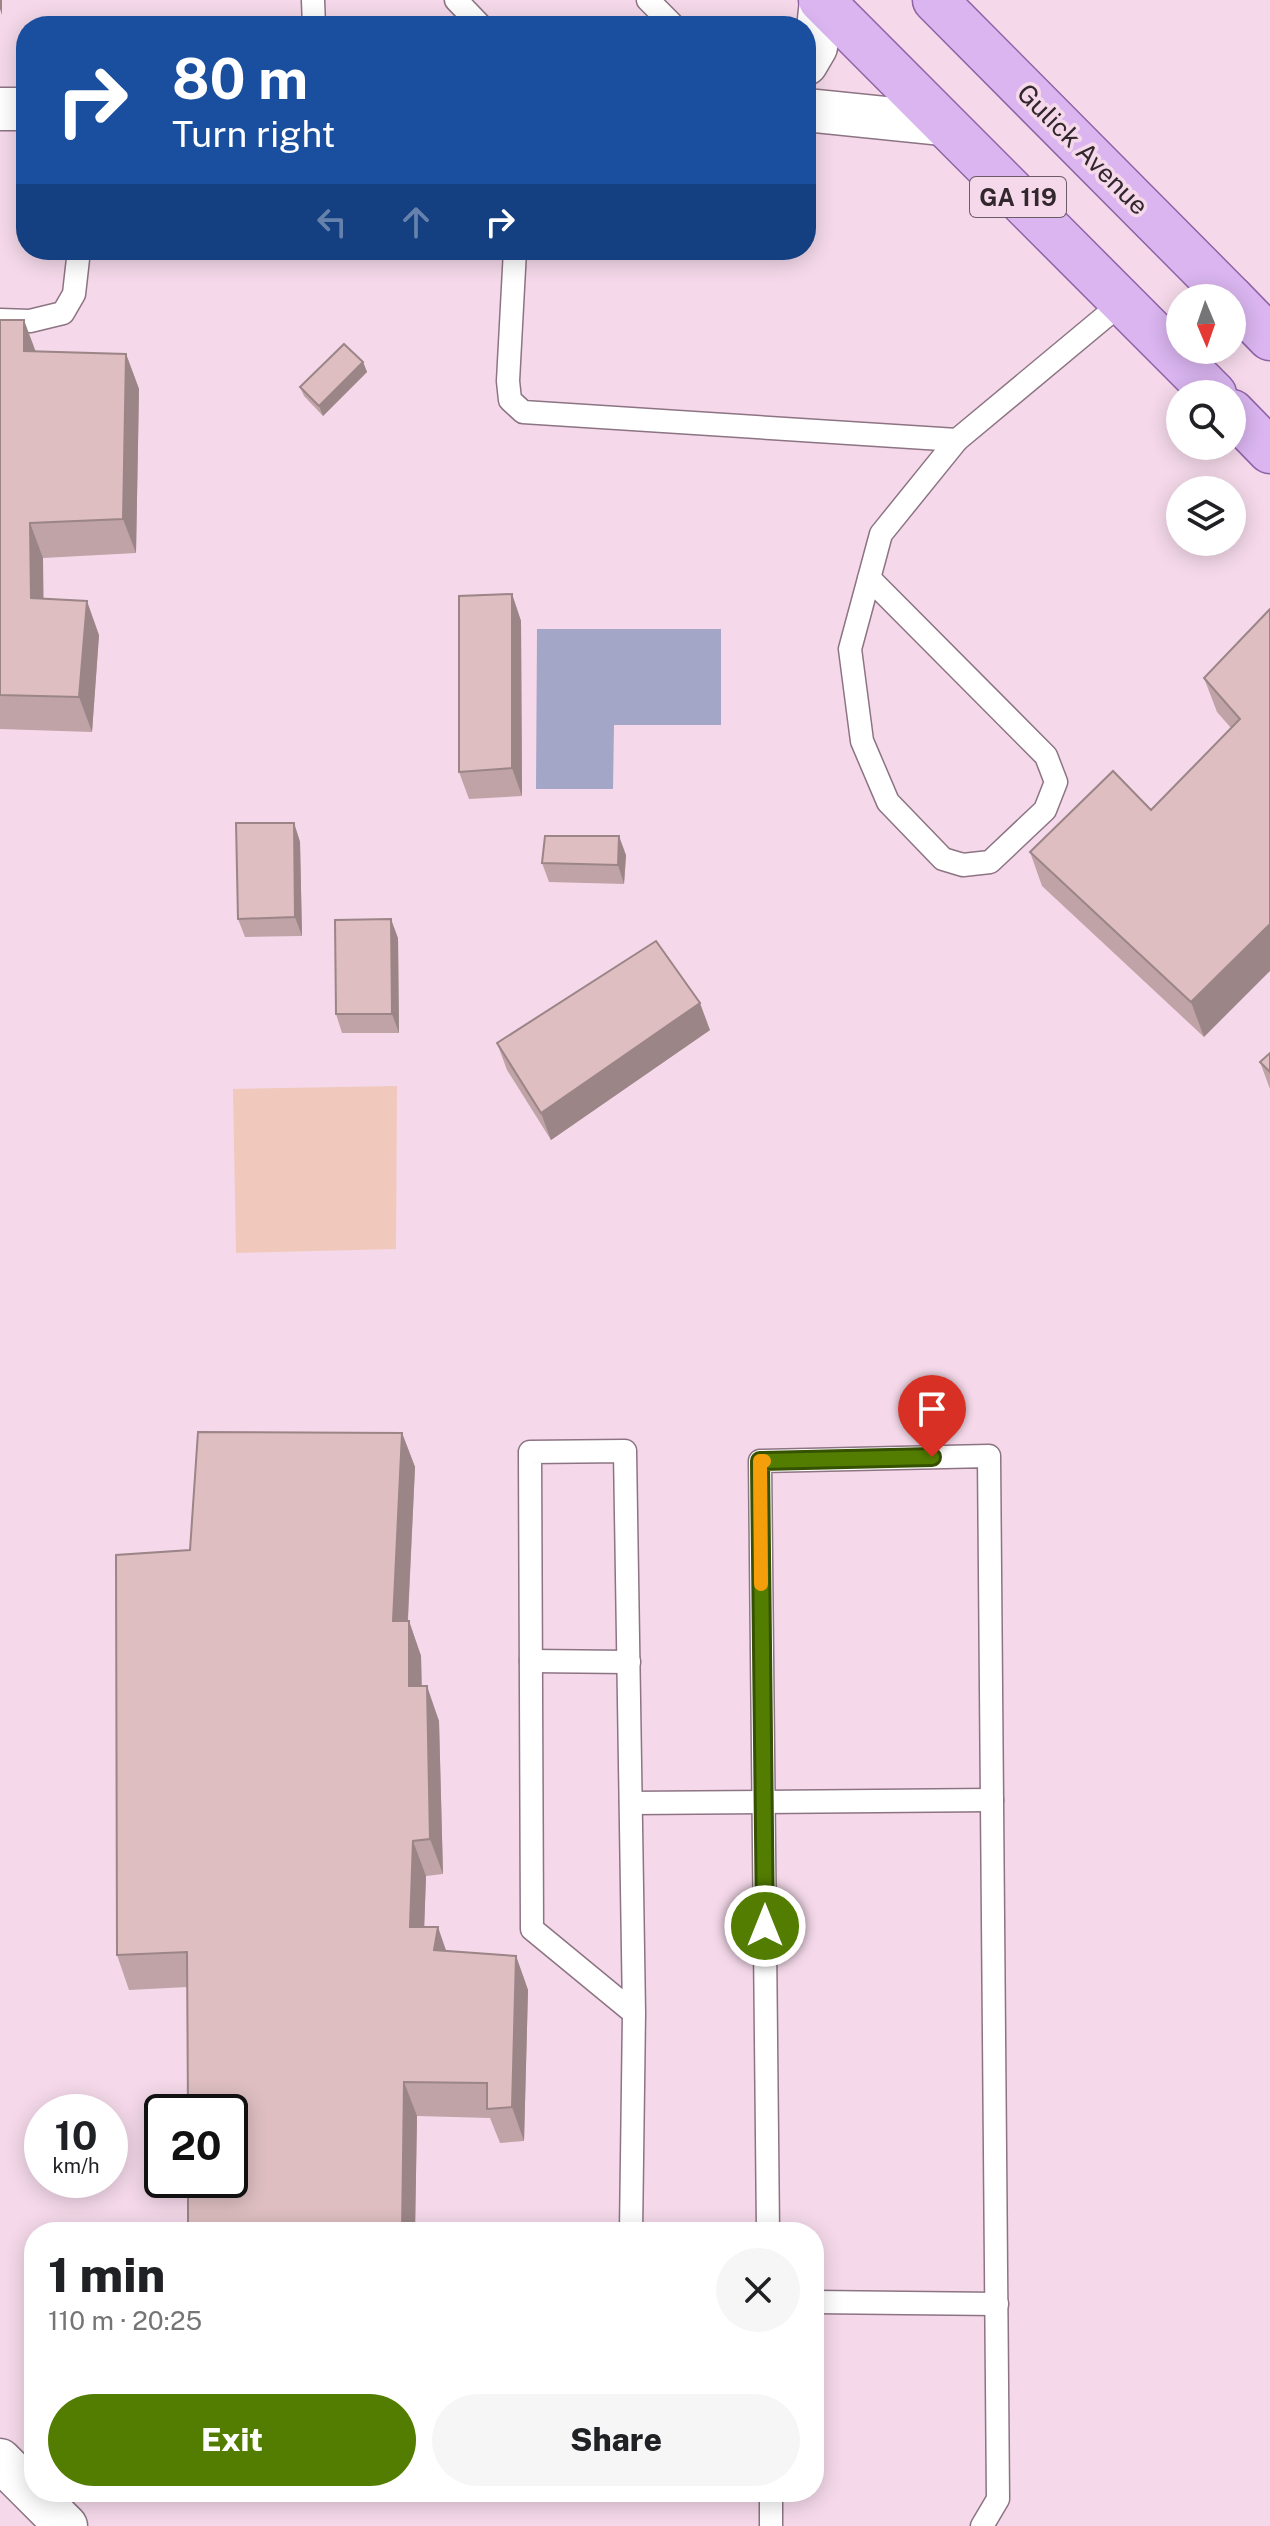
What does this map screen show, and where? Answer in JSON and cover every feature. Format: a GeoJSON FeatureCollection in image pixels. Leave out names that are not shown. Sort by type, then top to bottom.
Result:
{"type":"FeatureCollection","features":[{"type":"Feature","properties":{"kind":"main road","name":"GA 119"},"geometry":{"type":"LineString","coordinates":[[821,0],[1200,380]]}},
{"type":"Feature","properties":{"kind":"main road","name":"Gulick Avenue"},"geometry":{"type":"LineString","coordinates":[[935,0],[1216,284]]}},
{"type":"Feature","properties":{"kind":"main road","name":"Gulick Avenue"},"geometry":{"type":"LineString","coordinates":[[1246,314],[1270,338]]}},
{"type":"Feature","properties":{"kind":"main road"},"geometry":{"type":"LineString","coordinates":[[1246,426],[1270,451]]}},
{"type":"Feature","properties":{"kind":"street"},"geometry":{"type":"LineString","coordinates":[[816,47],[821,0]]}},
{"type":"Feature","properties":{"kind":"street"},"geometry":{"type":"LineString","coordinates":[[816,111],[943,124]]}},
{"type":"Feature","properties":{"kind":"street"},"geometry":{"type":"LineString","coordinates":[[0,2460],[24,2484]]}},
{"type":"Feature","properties":{"kind":"street"},"geometry":{"type":"LineString","coordinates":[[42,2502],[66,2526]]}},
{"type":"Feature","properties":{"kind":"lane"},"geometry":{"type":"LineString","coordinates":[[456,0],[471,16]]}},
{"type":"Feature","properties":{"kind":"lane"},"geometry":{"type":"LineString","coordinates":[[648,0],[664,16]]}},
{"type":"Feature","properties":{"kind":"lane"},"geometry":{"type":"LineString","coordinates":[[0,320],[30,321],[63,313],[74,294],[78,260]]}},
{"type":"Feature","properties":{"kind":"lane"},"geometry":{"type":"LineString","coordinates":[[514,260],[508,381],[510,400],[523,412],[957,440]]}},
{"type":"Feature","properties":{"kind":"lane"},"geometry":{"type":"LineString","coordinates":[[869,578],[1046,756],[1056,782],[1045,810],[990,862],[963,865],[943,859],[888,802],[862,741],[850,649],[869,578],[881,534],[957,440],[1124,301]]}},
{"type":"Feature","properties":{"kind":"lane"},"geometry":{"type":"LineString","coordinates":[[631,2222],[634,2013],[625,1451],[530,1452],[532,1929],[634,2013]]}},
{"type":"Feature","properties":{"kind":"lane"},"geometry":{"type":"LineString","coordinates":[[768,2222],[760,1461],[989,1456],[998,2499],[982,2526]]}},
{"type":"Feature","properties":{"kind":"lane"},"geometry":{"type":"LineString","coordinates":[[531,1661],[629,1662]]}},
{"type":"Feature","properties":{"kind":"lane"},"geometry":{"type":"LineString","coordinates":[[631,1803],[992,1800]]}},
{"type":"Feature","properties":{"kind":"lane"},"geometry":{"type":"LineString","coordinates":[[824,2302],[997,2304]]}},
{"type":"Feature","properties":{"kind":"lane"},"geometry":{"type":"LineString","coordinates":[[771,2502],[771,2526]]}},
{"type":"Feature","properties":{"kind":"shaded area"},"geometry":{"type":"Polygon","coordinates":[[[397,1086],[396,1249],[236,1253],[233,1089],[397,1086]]]}},
{"type":"Feature","properties":{"kind":"water"},"geometry":{"type":"Polygon","coordinates":[[[537,629],[721,629],[721,725],[614,725],[613,789],[536,789],[537,629]]]}},
{"type":"Feature","properties":{"kind":"building"},"geometry":{"type":"Polygon","coordinates":[[[0,320],[24,320],[24,351],[126,354],[123,519],[30,523],[31,598],[87,601],[79,697],[0,695],[0,320]]]}},
{"type":"Feature","properties":{"kind":"building"},"geometry":{"type":"Polygon","coordinates":[[[344,344],[363,362],[319,406],[300,387],[344,344]]]}},
{"type":"Feature","properties":{"kind":"building"},"geometry":{"type":"Polygon","coordinates":[[[512,594],[512,768],[459,772],[459,596],[512,594]]]}},
{"type":"Feature","properties":{"kind":"building"},"geometry":{"type":"Polygon","coordinates":[[[1270,609],[1270,924],[1191,1002],[1030,852],[1113,771],[1151,810],[1240,719],[1204,678],[1270,609]]]}},
{"type":"Feature","properties":{"kind":"building"},"geometry":{"type":"Polygon","coordinates":[[[236,823],[294,823],[295,917],[238,919],[236,823]]]}},
{"type":"Feature","properties":{"kind":"building"},"geometry":{"type":"Polygon","coordinates":[[[545,836],[619,836],[618,865],[542,863],[545,836]]]}},
{"type":"Feature","properties":{"kind":"building"},"geometry":{"type":"Polygon","coordinates":[[[391,919],[392,1014],[336,1014],[335,920],[391,919]]]}},
{"type":"Feature","properties":{"kind":"building"},"geometry":{"type":"Polygon","coordinates":[[[656,941],[700,1003],[541,1113],[497,1043],[656,941]]]}},
{"type":"Feature","properties":{"kind":"building"},"geometry":{"type":"Polygon","coordinates":[[[1270,1053],[1270,1072],[1260,1062],[1270,1053]]]}},
{"type":"Feature","properties":{"kind":"building"},"geometry":{"type":"Polygon","coordinates":[[[198,1432],[402,1433],[393,1621],[409,1621],[409,1686],[427,1686],[430,1839],[413,1841],[410,1927],[438,1927],[434,1950],[516,1956],[512,2107],[487,2109],[487,2083],[404,2082],[402,2222],[188,2222],[188,2198],[248,2198],[248,2094],[188,2094],[187,1952],[117,1955],[116,1555],[190,1550],[198,1432]]]}},
{"type":"Feature","properties":{"kind":"slow traffic"},"geometry":{"type":"LineString","coordinates":[[761,1584],[760,1461],[764,1461]]}},
{"type":"Feature","properties":{"kind":"route"},"geometry":{"type":"LineString","coordinates":[[765,1926],[760,1461],[932,1457]]}}]}
